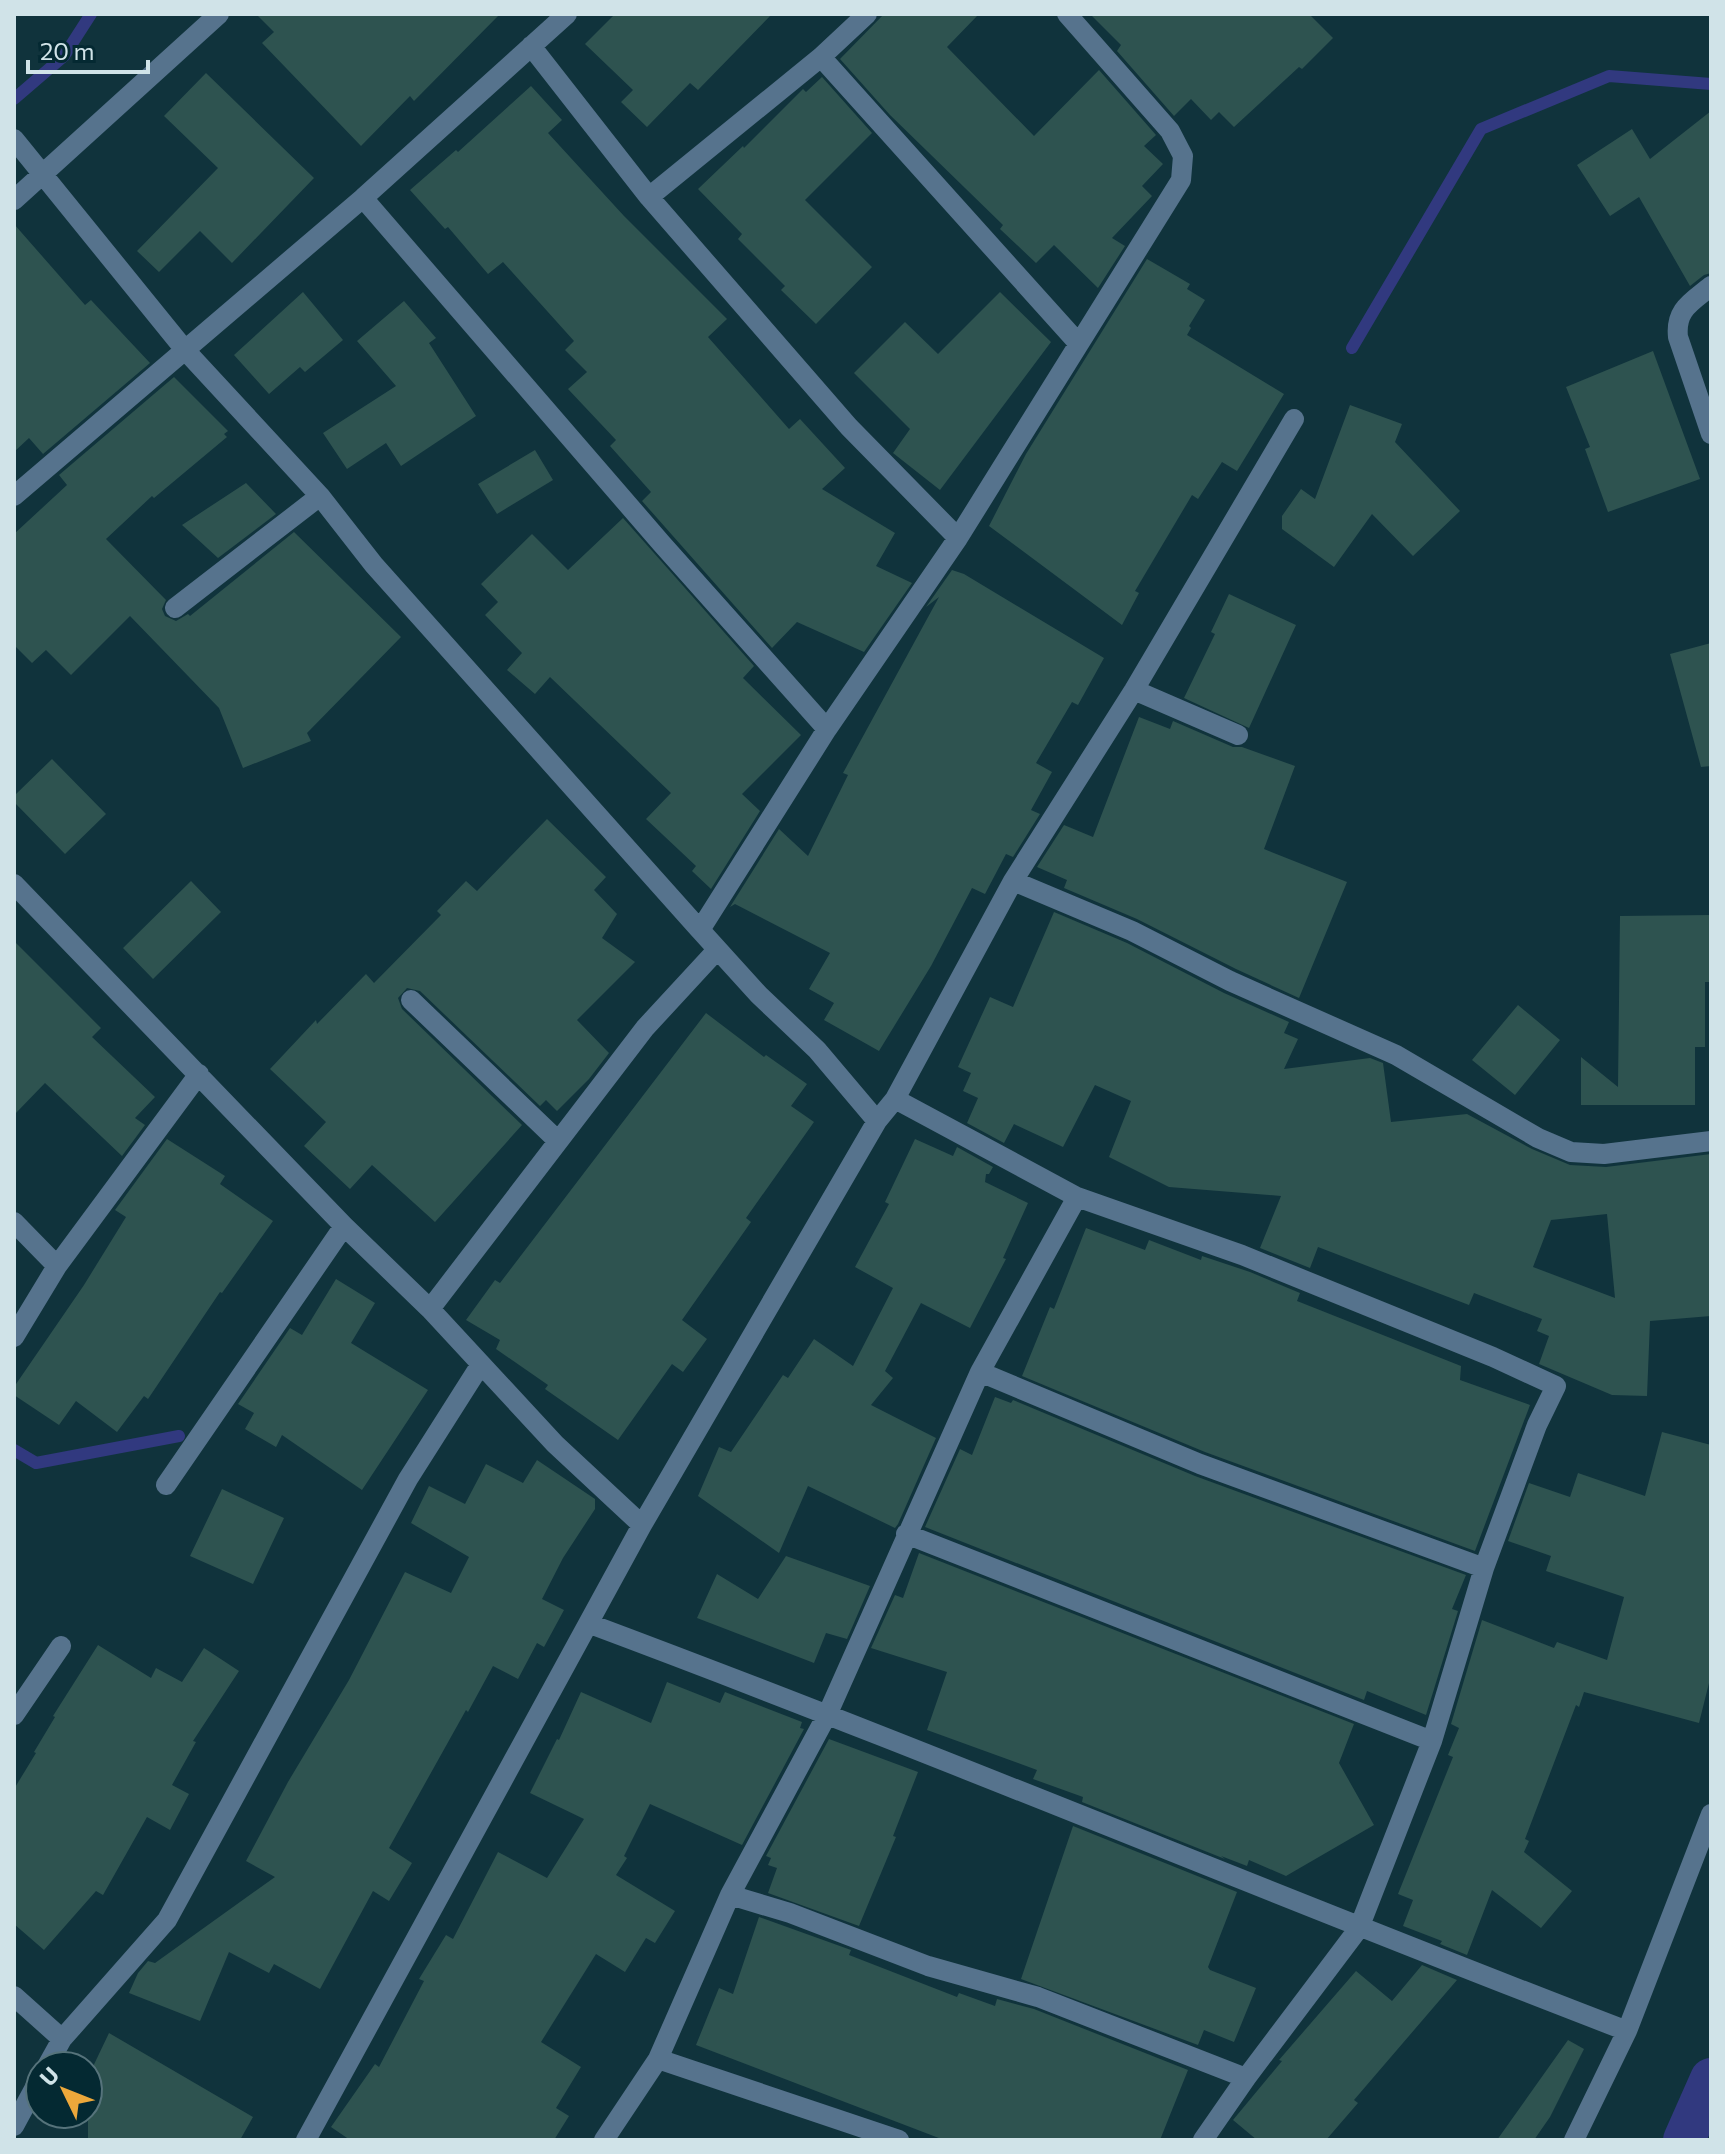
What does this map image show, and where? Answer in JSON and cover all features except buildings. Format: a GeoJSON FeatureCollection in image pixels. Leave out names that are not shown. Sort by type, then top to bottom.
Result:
{"type":"FeatureCollection","features":[{"type":"Feature","properties":{"kind":"street"},"geometry":{"type":"LineString","coordinates":[[14,200],[219,14]]}},
{"type":"Feature","properties":{"kind":"street"},"geometry":{"type":"LineString","coordinates":[[14,496],[363,198],[567,14]]}},
{"type":"Feature","properties":{"kind":"street"},"geometry":{"type":"LineString","coordinates":[[649,197],[821,57],[867,14]]}},
{"type":"Feature","properties":{"kind":"street"},"geometry":{"type":"LineString","coordinates":[[700,930],[827,729],[958,538],[1181,180],[1183,156],[1170,131],[1067,14]]}},
{"type":"Feature","properties":{"kind":"street"},"geometry":{"type":"LineString","coordinates":[[531,46],[649,197],[849,427],[958,538]]}},
{"type":"Feature","properties":{"kind":"street"},"geometry":{"type":"LineString","coordinates":[[821,57],[1079,344]]}},
{"type":"Feature","properties":{"kind":"street"},"geometry":{"type":"LineString","coordinates":[[14,139],[185,350],[320,496],[374,565],[717,950],[817,1050],[877,1121]]}},
{"type":"Feature","properties":{"kind":"street"},"geometry":{"type":"LineString","coordinates":[[363,198],[662,544],[827,729]]}},
{"type":"Feature","properties":{"kind":"street"},"geometry":{"type":"LineString","coordinates":[[1711,286],[1685,307],[1677,323],[1678,337],[1711,434]]}},
{"type":"Feature","properties":{"kind":"street"},"geometry":{"type":"LineString","coordinates":[[306,2140],[642,1525],[877,1121],[895,1099],[1013,881],[1134,690],[1294,419]]}},
{"type":"Feature","properties":{"kind":"street"},"geometry":{"type":"LineString","coordinates":[[175,608],[320,496]]}},
{"type":"Feature","properties":{"kind":"street"},"geometry":{"type":"LineString","coordinates":[[1134,690],[1238,735]]}},
{"type":"Feature","properties":{"kind":"street"},"geometry":{"type":"LineString","coordinates":[[1013,881],[1132,931],[1230,981],[1396,1055],[1538,1138],[1571,1152],[1604,1154],[1711,1141]]}},
{"type":"Feature","properties":{"kind":"street"},"geometry":{"type":"LineString","coordinates":[[14,884],[344,1226],[430,1309],[555,1444],[642,1525]]}},
{"type":"Feature","properties":{"kind":"street"},"geometry":{"type":"LineString","coordinates":[[430,1309],[645,1028],[717,950]]}},
{"type":"Feature","properties":{"kind":"street"},"geometry":{"type":"LineString","coordinates":[[411,1000],[557,1140]]}},
{"type":"Feature","properties":{"kind":"street"},"geometry":{"type":"LineString","coordinates":[[14,1337],[57,1266],[199,1074]]}},
{"type":"Feature","properties":{"kind":"street"},"geometry":{"type":"LineString","coordinates":[[895,1099],[1077,1197],[1242,1255],[1493,1357],[1556,1386],[1537,1425],[1484,1568],[1432,1741],[1359,1928],[1203,2140]]}},
{"type":"Feature","properties":{"kind":"street"},"geometry":{"type":"LineString","coordinates":[[604,2140],[658,2059],[730,1895],[828,1713],[980,1372],[1077,1197]]}},
{"type":"Feature","properties":{"kind":"street"},"geometry":{"type":"LineString","coordinates":[[14,1222],[57,1266]]}},
{"type":"Feature","properties":{"kind":"street"},"geometry":{"type":"LineString","coordinates":[[166,1485],[344,1226]]}},
{"type":"Feature","properties":{"kind":"street"},"geometry":{"type":"LineString","coordinates":[[56,2050],[62,2039],[167,1920],[408,1479],[481,1364]]}},
{"type":"Feature","properties":{"kind":"street"},"geometry":{"type":"LineString","coordinates":[[980,1372],[1200,1464],[1484,1568]]}},
{"type":"Feature","properties":{"kind":"street"},"geometry":{"type":"LineString","coordinates":[[906,1534],[1432,1741]]}},
{"type":"Feature","properties":{"kind":"street"},"geometry":{"type":"LineString","coordinates":[[590,1624],[828,1713],[1359,1928],[1627,2031]]}},
{"type":"Feature","properties":{"kind":"street"},"geometry":{"type":"LineString","coordinates":[[14,1715],[61,1646]]}},
{"type":"Feature","properties":{"kind":"street"},"geometry":{"type":"LineString","coordinates":[[1574,2140],[1627,2031],[1711,1814]]}},
{"type":"Feature","properties":{"kind":"street"},"geometry":{"type":"LineString","coordinates":[[730,1895],[790,1913],[928,1966],[1038,1997],[1246,2078]]}},
{"type":"Feature","properties":{"kind":"street"},"geometry":{"type":"LineString","coordinates":[[14,1996],[62,2039]]}},
{"type":"Feature","properties":{"kind":"street"},"geometry":{"type":"LineString","coordinates":[[658,2059],[899,2140]]}},
{"type":"Feature","properties":{"kind":"street"},"geometry":{"type":"LineString","coordinates":[[14,2126],[24,2108]]}},
{"type":"Feature","properties":{"kind":"waterway"},"geometry":{"type":"LineString","coordinates":[[14,99],[64,56],[91,14]]}},
{"type":"Feature","properties":{"kind":"waterway"},"geometry":{"type":"LineString","coordinates":[[1352,348],[1481,129],[1609,76],[1711,84]]}},
{"type":"Feature","properties":{"kind":"waterway"},"geometry":{"type":"LineString","coordinates":[[14,1450],[36,1463],[179,1436]]}},
{"type":"Feature","properties":{"kind":"waterway"},"geometry":{"type":"LineString","coordinates":[[1684,2140],[1711,2079]]}}]}
